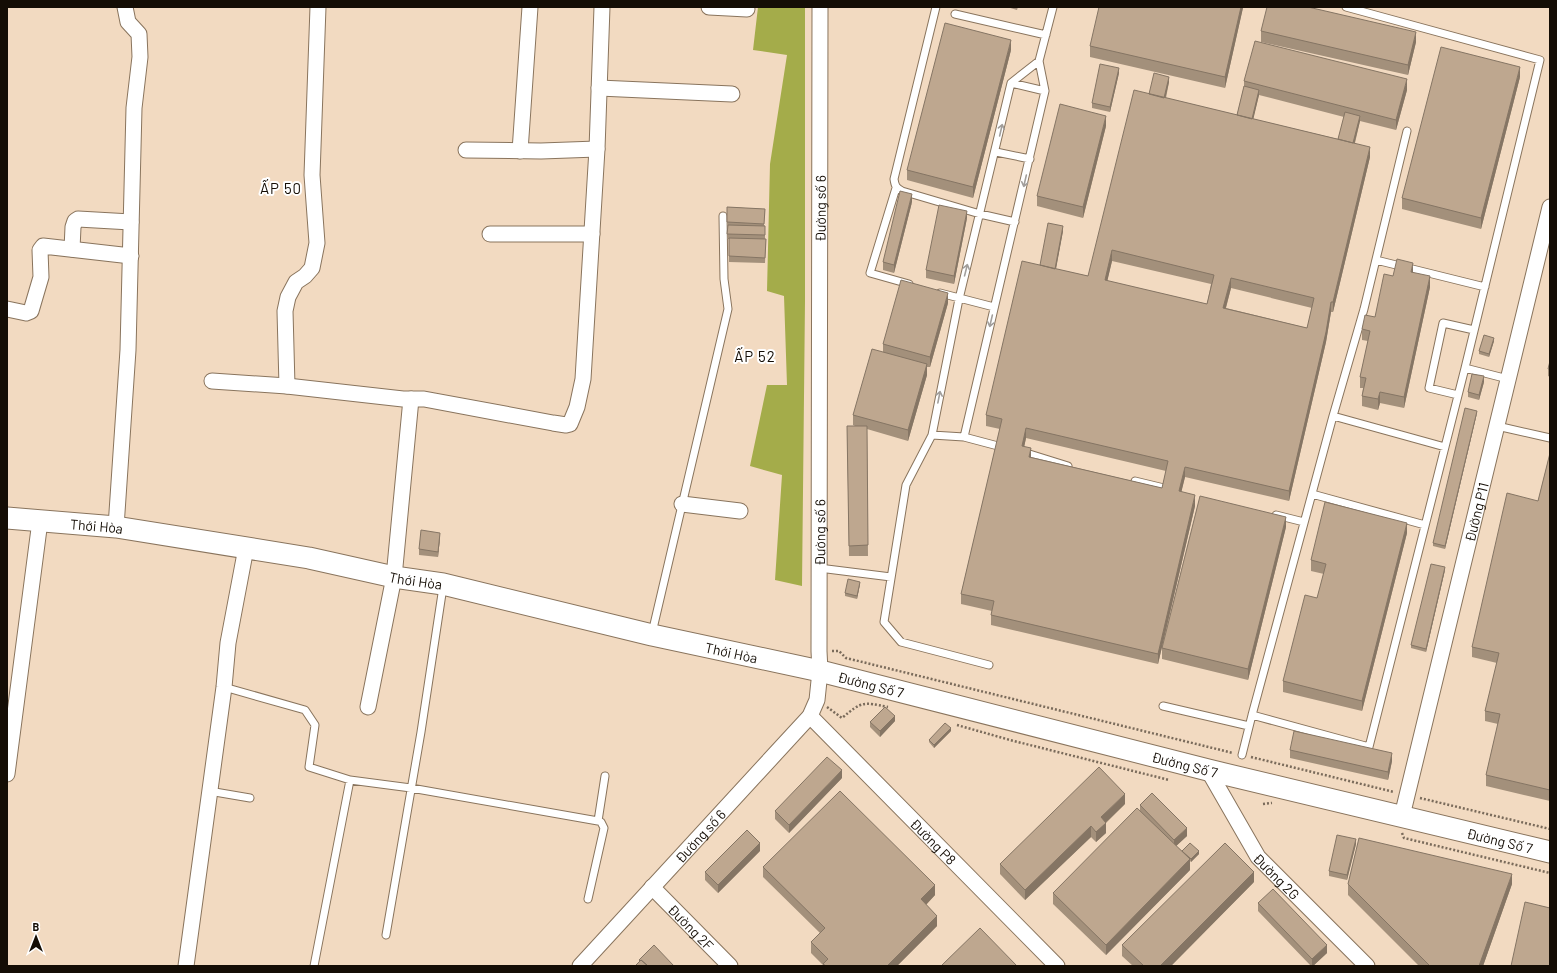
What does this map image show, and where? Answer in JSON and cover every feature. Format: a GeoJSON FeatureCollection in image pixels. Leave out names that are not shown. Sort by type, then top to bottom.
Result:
{"type":"FeatureCollection","features":[{"type":"Feature","properties":{"kind":"street"},"geometry":{"type":"LineString","coordinates":[[116,527],[128,350],[134,108],[140,57],[139,34],[128,22],[125,7]]}},
{"type":"Feature","properties":{"kind":"street"},"geometry":{"type":"LineString","coordinates":[[287,386],[285,311],[288,297],[296,282],[305,276],[312,268],[317,243],[312,175],[318,7]]}},
{"type":"Feature","properties":{"kind":"street"},"geometry":{"type":"LineString","coordinates":[[520,151],[530,7]]}},
{"type":"Feature","properties":{"kind":"street"},"geometry":{"type":"LineString","coordinates":[[212,381],[287,386],[411,399],[424,399],[553,423],[566,425],[570,424],[578,407],[583,379],[597,149],[602,7]]}},
{"type":"Feature","properties":{"kind":"street"},"geometry":{"type":"LineString","coordinates":[[709,7],[747,8]]}},
{"type":"Feature","properties":{"kind":"street","name":"Đường số 6"},"geometry":{"type":"LineString","coordinates":[[580,966],[810,716],[817,700],[820,661],[820,7]]}},
{"type":"Feature","properties":{"kind":"street"},"geometry":{"type":"LineString","coordinates":[[599,88],[732,94]]}},
{"type":"Feature","properties":{"kind":"street"},"geometry":{"type":"LineString","coordinates":[[466,150],[520,151],[597,149]]}},
{"type":"Feature","properties":{"kind":"street","name":"Đường P11"},"geometry":{"type":"LineString","coordinates":[[1402,816],[1550,207]]}},
{"type":"Feature","properties":{"kind":"street"},"geometry":{"type":"LineString","coordinates":[[72,249],[73,227],[75,221],[78,219],[131,222]]}},
{"type":"Feature","properties":{"kind":"street"},"geometry":{"type":"LineString","coordinates":[[490,234],[592,234]]}},
{"type":"Feature","properties":{"kind":"street"},"geometry":{"type":"LineString","coordinates":[[7,309],[28,313],[32,309],[41,277],[42,246],[131,256]]}},
{"type":"Feature","properties":{"kind":"street"},"geometry":{"type":"LineString","coordinates":[[368,707],[394,577],[411,399]]}},
{"type":"Feature","properties":{"kind":"street"},"geometry":{"type":"LineString","coordinates":[[682,504],[740,511]]}},
{"type":"Feature","properties":{"kind":"street","name":"Thới Hòa"},"geometry":{"type":"LineString","coordinates":[[7,518],[116,527],[309,558],[394,577],[443,584],[652,635],[820,661]]}},
{"type":"Feature","properties":{"kind":"street"},"geometry":{"type":"LineString","coordinates":[[7,774],[40,521]]}},
{"type":"Feature","properties":{"kind":"street"},"geometry":{"type":"LineString","coordinates":[[186,966],[224,687],[228,643],[246,548]]}},
{"type":"Feature","properties":{"kind":"street","name":"Đường Số 7"},"geometry":{"type":"LineString","coordinates":[[820,661],[1208,770],[1550,852]]}},
{"type":"Feature","properties":{"kind":"street","name":"Đường P8"},"geometry":{"type":"LineString","coordinates":[[810,716],[1057,966]]}},
{"type":"Feature","properties":{"kind":"street","name":"Đường 2G"},"geometry":{"type":"LineString","coordinates":[[1208,770],[1258,857],[1368,966]]}},
{"type":"Feature","properties":{"kind":"street","name":"Đường 2F"},"geometry":{"type":"LineString","coordinates":[[652,888],[730,966]]}},
{"type":"Feature","properties":{"kind":"lane"},"geometry":{"type":"LineString","coordinates":[[915,286],[870,273],[896,188],[894,178],[936,7]]}},
{"type":"Feature","properties":{"kind":"lane"},"geometry":{"type":"LineString","coordinates":[[964,437],[1045,91],[1039,61],[1053,7]]}},
{"type":"Feature","properties":{"kind":"lane"},"geometry":{"type":"LineString","coordinates":[[1252,714],[1368,746],[1458,396],[1540,60],[1346,7]]}},
{"type":"Feature","properties":{"kind":"lane"},"geometry":{"type":"LineString","coordinates":[[955,14],[1046,35]]}},
{"type":"Feature","properties":{"kind":"lane"},"geometry":{"type":"LineString","coordinates":[[989,665],[901,642],[884,622],[906,485],[932,435],[959,298],[996,152],[1011,83],[1039,61]]}},
{"type":"Feature","properties":{"kind":"lane"},"geometry":{"type":"LineString","coordinates":[[1011,83],[1045,91]]}},
{"type":"Feature","properties":{"kind":"lane"},"geometry":{"type":"LineString","coordinates":[[1242,755],[1304,522],[1364,309],[1407,131]]}},
{"type":"Feature","properties":{"kind":"lane"},"geometry":{"type":"LineString","coordinates":[[996,152],[1030,159]]}},
{"type":"Feature","properties":{"kind":"lane"},"geometry":{"type":"LineString","coordinates":[[896,188],[980,214],[1015,222]]}},
{"type":"Feature","properties":{"kind":"lane"},"geometry":{"type":"LineString","coordinates":[[652,635],[728,309],[724,279],[723,216]]}},
{"type":"Feature","properties":{"kind":"lane"},"geometry":{"type":"LineString","coordinates":[[1376,260],[1485,287]]}},
{"type":"Feature","properties":{"kind":"lane"},"geometry":{"type":"LineString","coordinates":[[929,290],[994,307]]}},
{"type":"Feature","properties":{"kind":"lane"},"geometry":{"type":"LineString","coordinates":[[1458,396],[1429,388],[1444,323],[1474,330]]}},
{"type":"Feature","properties":{"kind":"lane"},"geometry":{"type":"LineString","coordinates":[[1465,368],[1508,379]]}},
{"type":"Feature","properties":{"kind":"lane"},"geometry":{"type":"LineString","coordinates":[[1333,416],[1445,447]]}},
{"type":"Feature","properties":{"kind":"lane"},"geometry":{"type":"LineString","coordinates":[[1497,426],[1550,438]]}},
{"type":"Feature","properties":{"kind":"lane"},"geometry":{"type":"LineString","coordinates":[[932,435],[964,437],[998,446]]}},
{"type":"Feature","properties":{"kind":"lane"},"geometry":{"type":"LineString","coordinates":[[1023,452],[1073,467]]}},
{"type":"Feature","properties":{"kind":"lane"},"geometry":{"type":"LineString","coordinates":[[1126,479],[1164,488]]}},
{"type":"Feature","properties":{"kind":"lane"},"geometry":{"type":"LineString","coordinates":[[1312,494],[1425,525]]}},
{"type":"Feature","properties":{"kind":"lane"},"geometry":{"type":"LineString","coordinates":[[1268,513],[1304,522]]}},
{"type":"Feature","properties":{"kind":"lane"},"geometry":{"type":"LineString","coordinates":[[819,568],[891,577]]}},
{"type":"Feature","properties":{"kind":"lane"},"geometry":{"type":"LineString","coordinates":[[386,935],[443,584]]}},
{"type":"Feature","properties":{"kind":"lane"},"geometry":{"type":"LineString","coordinates":[[224,687],[305,710],[315,725],[309,767],[350,780],[411,788],[601,822],[604,828],[588,899]]}},
{"type":"Feature","properties":{"kind":"lane"},"geometry":{"type":"LineString","coordinates":[[1163,706],[1249,726]]}},
{"type":"Feature","properties":{"kind":"lane"},"geometry":{"type":"LineString","coordinates":[[598,821],[605,776]]}},
{"type":"Feature","properties":{"kind":"lane"},"geometry":{"type":"LineString","coordinates":[[314,966],[350,780]]}},
{"type":"Feature","properties":{"kind":"lane"},"geometry":{"type":"LineString","coordinates":[[209,791],[250,798]]}},
{"type":"Feature","properties":{"kind":"path"},"geometry":{"type":"LineString","coordinates":[[820,661],[839,651],[846,658],[1550,829]]}},
{"type":"Feature","properties":{"kind":"path"},"geometry":{"type":"LineString","coordinates":[[817,700],[842,718],[857,705],[871,703],[894,708]]}},
{"type":"Feature","properties":{"kind":"path"},"geometry":{"type":"LineString","coordinates":[[953,723],[1010,740],[1169,780]]}},
{"type":"Feature","properties":{"kind":"green space"},"geometry":{"type":"Polygon","coordinates":[[[758,7],[805,7],[805,301],[802,586],[775,580],[782,475],[750,466],[767,385],[787,385],[784,296],[767,291],[770,164],[787,55],[753,50],[758,7]]]}},
{"type":"Feature","properties":{"kind":"building"},"geometry":{"type":"Polygon","coordinates":[[[1099,7],[1241,7],[1225,77],[1090,46],[1099,7]]]}},
{"type":"Feature","properties":{"kind":"building"},"geometry":{"type":"Polygon","coordinates":[[[1267,7],[1308,7],[1416,32],[1408,65],[1261,31],[1267,7]]]}},
{"type":"Feature","properties":{"kind":"building"},"geometry":{"type":"Polygon","coordinates":[[[945,23],[1011,40],[973,187],[907,170],[945,23]]]}},
{"type":"Feature","properties":{"kind":"building"},"geometry":{"type":"Polygon","coordinates":[[[1255,41],[1407,79],[1396,120],[1244,81],[1255,41]]]}},
{"type":"Feature","properties":{"kind":"building"},"geometry":{"type":"Polygon","coordinates":[[[1441,47],[1520,67],[1481,218],[1402,198],[1441,47]]]}},
{"type":"Feature","properties":{"kind":"building"},"geometry":{"type":"Polygon","coordinates":[[[1100,64],[1119,68],[1110,107],[1092,103],[1100,64]]]}},
{"type":"Feature","properties":{"kind":"building"},"geometry":{"type":"Polygon","coordinates":[[[1154,73],[1169,77],[1164,98],[1149,94],[1154,73]]]}},
{"type":"Feature","properties":{"kind":"building"},"geometry":{"type":"Polygon","coordinates":[[[1244,86],[1259,90],[1252,119],[1237,115],[1244,86]]]}},
{"type":"Feature","properties":{"kind":"building"},"geometry":{"type":"Polygon","coordinates":[[[1134,90],[1370,147],[1333,302],[1331,302],[1326,332],[1289,491],[1185,467],[1179,491],[1195,495],[1158,654],[991,615],[994,601],[961,594],[1002,419],[986,415],[1022,261],[1088,276],[1134,90]],[[1112,250],[1105,280],[1207,304],[1214,275],[1112,250]],[[1231,278],[1223,308],[1307,328],[1314,298],[1231,278]],[[1026,428],[1022,446],[1031,448],[1029,457],[1162,488],[1168,461],[1026,428]]]}},
{"type":"Feature","properties":{"kind":"building"},"geometry":{"type":"Polygon","coordinates":[[[1060,104],[1106,116],[1083,207],[1037,196],[1060,104]]]}},
{"type":"Feature","properties":{"kind":"building"},"geometry":{"type":"Polygon","coordinates":[[[1345,112],[1360,116],[1353,143],[1338,139],[1345,112]]]}},
{"type":"Feature","properties":{"kind":"building"},"geometry":{"type":"Polygon","coordinates":[[[900,191],[912,194],[894,265],[883,262],[900,191]]]}},
{"type":"Feature","properties":{"kind":"building"},"geometry":{"type":"Polygon","coordinates":[[[939,205],[967,211],[954,276],[926,270],[939,205]]]}},
{"type":"Feature","properties":{"kind":"building"},"geometry":{"type":"Polygon","coordinates":[[[727,207],[765,209],[764,224],[727,222],[727,207]]]}},
{"type":"Feature","properties":{"kind":"building"},"geometry":{"type":"Polygon","coordinates":[[[1048,223],[1063,226],[1055,269],[1040,265],[1048,223]]]}},
{"type":"Feature","properties":{"kind":"building"},"geometry":{"type":"Polygon","coordinates":[[[728,225],[765,226],[765,235],[727,234],[728,225]]]}},
{"type":"Feature","properties":{"kind":"building"},"geometry":{"type":"Polygon","coordinates":[[[729,238],[766,239],[765,258],[729,256],[729,238]]]}},
{"type":"Feature","properties":{"kind":"building"},"geometry":{"type":"Polygon","coordinates":[[[1397,259],[1413,263],[1411,272],[1430,276],[1404,397],[1380,392],[1378,399],[1362,396],[1366,378],[1360,377],[1370,331],[1362,329],[1365,315],[1375,317],[1384,274],[1393,276],[1397,259]]]}},
{"type":"Feature","properties":{"kind":"building"},"geometry":{"type":"Polygon","coordinates":[[[901,280],[948,293],[930,357],[883,344],[901,280]]]}},
{"type":"Feature","properties":{"kind":"building"},"geometry":{"type":"Polygon","coordinates":[[[1484,335],[1494,338],[1489,354],[1479,351],[1484,335]]]}},
{"type":"Feature","properties":{"kind":"building"},"geometry":{"type":"Polygon","coordinates":[[[872,349],[927,364],[908,430],[853,415],[872,349]]]}},
{"type":"Feature","properties":{"kind":"building"},"geometry":{"type":"Polygon","coordinates":[[[1472,374],[1484,376],[1479,395],[1468,392],[1472,374]]]}},
{"type":"Feature","properties":{"kind":"building"},"geometry":{"type":"Polygon","coordinates":[[[1465,408],[1477,411],[1445,546],[1433,543],[1465,408]]]}},
{"type":"Feature","properties":{"kind":"building"},"geometry":{"type":"Polygon","coordinates":[[[847,426],[867,426],[868,545],[849,546],[847,426]]]}},
{"type":"Feature","properties":{"kind":"building"},"geometry":{"type":"Polygon","coordinates":[[[1550,453],[1550,790],[1486,775],[1500,714],[1485,711],[1499,653],[1472,647],[1507,493],[1538,501],[1550,453]]]}},
{"type":"Feature","properties":{"kind":"building"},"geometry":{"type":"Polygon","coordinates":[[[1200,496],[1286,517],[1248,669],[1162,648],[1200,496]]]}},
{"type":"Feature","properties":{"kind":"building"},"geometry":{"type":"Polygon","coordinates":[[[1325,502],[1407,523],[1362,701],[1283,681],[1305,595],[1317,598],[1326,564],[1311,560],[1325,502]]]}},
{"type":"Feature","properties":{"kind":"building"},"geometry":{"type":"Polygon","coordinates":[[[421,530],[440,533],[438,552],[419,549],[421,530]]]}},
{"type":"Feature","properties":{"kind":"building"},"geometry":{"type":"Polygon","coordinates":[[[1431,564],[1445,567],[1426,649],[1411,645],[1431,564]]]}},
{"type":"Feature","properties":{"kind":"building"},"geometry":{"type":"Polygon","coordinates":[[[848,579],[860,582],[857,596],[845,593],[848,579]]]}},
{"type":"Feature","properties":{"kind":"building"},"geometry":{"type":"Polygon","coordinates":[[[885,707],[895,716],[880,731],[870,722],[885,707]]]}},
{"type":"Feature","properties":{"kind":"building"},"geometry":{"type":"Polygon","coordinates":[[[945,723],[951,728],[934,745],[929,740],[945,723]]]}},
{"type":"Feature","properties":{"kind":"building"},"geometry":{"type":"Polygon","coordinates":[[[1294,731],[1392,753],[1388,772],[1290,750],[1294,731]]]}},
{"type":"Feature","properties":{"kind":"building"},"geometry":{"type":"Polygon","coordinates":[[[827,757],[842,770],[789,825],[775,811],[827,757]]]}},
{"type":"Feature","properties":{"kind":"building"},"geometry":{"type":"Polygon","coordinates":[[[1099,767],[1125,794],[1101,817],[1106,823],[1096,832],[1091,826],[1025,890],[1000,864],[1099,767]]]}},
{"type":"Feature","properties":{"kind":"building"},"geometry":{"type":"Polygon","coordinates":[[[840,791],[935,885],[921,899],[937,916],[887,966],[826,966],[823,964],[828,959],[811,942],[825,928],[763,867],[840,791]]]}},
{"type":"Feature","properties":{"kind":"building"},"geometry":{"type":"Polygon","coordinates":[[[1152,793],[1187,828],[1174,840],[1140,805],[1152,793]]]}},
{"type":"Feature","properties":{"kind":"building"},"geometry":{"type":"Polygon","coordinates":[[[1137,808],[1190,859],[1106,945],[1053,893],[1137,808]]]}},
{"type":"Feature","properties":{"kind":"building"},"geometry":{"type":"Polygon","coordinates":[[[747,830],[760,843],[718,885],[705,872],[747,830]]]}},
{"type":"Feature","properties":{"kind":"building"},"geometry":{"type":"Polygon","coordinates":[[[1337,835],[1356,839],[1347,875],[1329,871],[1337,835]]]}},
{"type":"Feature","properties":{"kind":"building"},"geometry":{"type":"Polygon","coordinates":[[[1359,838],[1512,874],[1479,966],[1430,966],[1348,884],[1359,838]]]}},
{"type":"Feature","properties":{"kind":"building"},"geometry":{"type":"Polygon","coordinates":[[[1190,843],[1199,851],[1191,859],[1182,851],[1190,843]]]}},
{"type":"Feature","properties":{"kind":"building"},"geometry":{"type":"Polygon","coordinates":[[[1225,843],[1254,872],[1160,966],[1144,966],[1122,945],[1225,843]]]}},
{"type":"Feature","properties":{"kind":"building"},"geometry":{"type":"Polygon","coordinates":[[[1273,889],[1327,945],[1312,959],[1258,903],[1273,889]]]}},
{"type":"Feature","properties":{"kind":"building"},"geometry":{"type":"Polygon","coordinates":[[[1525,902],[1550,908],[1550,966],[1511,966],[1525,902]]]}},
{"type":"Feature","properties":{"kind":"building"},"geometry":{"type":"Polygon","coordinates":[[[980,928],[1017,966],[941,966],[980,928]]]}},
{"type":"Feature","properties":{"kind":"building"},"geometry":{"type":"Polygon","coordinates":[[[654,945],[674,966],[648,966],[639,960],[654,945]]]}},
{"type":"Feature","properties":{"kind":"building"},"geometry":{"type":"Polygon","coordinates":[[[641,960],[648,966],[635,966],[641,960]]]}},
{"type":"Feature","properties":{"kind":"district","name":"ẤP 50"},"geometry":{"type":"Point","coordinates":[281,188]}},
{"type":"Feature","properties":{"kind":"district","name":"ẤP 52"},"geometry":{"type":"Point","coordinates":[755,356]}}]}
